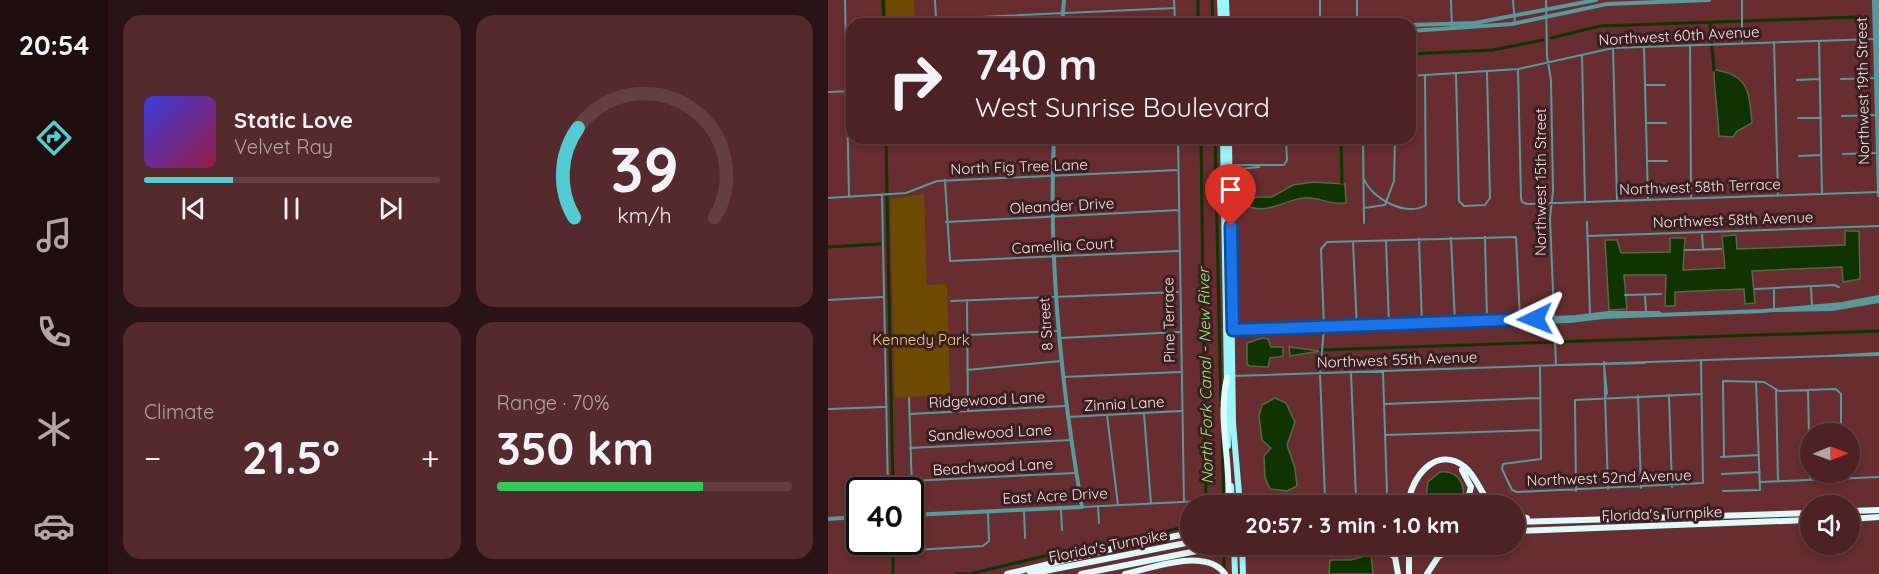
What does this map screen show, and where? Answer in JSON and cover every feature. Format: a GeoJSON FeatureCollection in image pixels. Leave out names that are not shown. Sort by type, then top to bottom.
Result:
{"type":"FeatureCollection","features":[{"type":"Feature","properties":{"kind":"highway"},"geometry":{"type":"LineString","coordinates":[[1220,0],[1221,18]]}},
{"type":"Feature","properties":{"kind":"highway"},"geometry":{"type":"LineString","coordinates":[[1226,0],[1227,18]]}},
{"type":"Feature","properties":{"kind":"highway"},"geometry":{"type":"LineString","coordinates":[[1226,144],[1226,166],[1231,201],[1230,377],[1239,495]]}},
{"type":"Feature","properties":{"kind":"highway"},"geometry":{"type":"LineString","coordinates":[[1227,169],[1224,232],[1230,330]]}},
{"type":"Feature","properties":{"kind":"highway"},"geometry":{"type":"LineString","coordinates":[[1224,232],[1231,252]]}},
{"type":"Feature","properties":{"kind":"highway"},"geometry":{"type":"LineString","coordinates":[[1229,495],[1224,390],[1230,377]]}},
{"type":"Feature","properties":{"kind":"highway"},"geometry":{"type":"LineString","coordinates":[[1411,495],[1412,487],[1422,469],[1437,461],[1447,460],[1468,471],[1485,495]]}},
{"type":"Feature","properties":{"kind":"highway"},"geometry":{"type":"LineString","coordinates":[[1412,495],[1421,476],[1433,465],[1442,463],[1459,468],[1468,477],[1470,495]]}},
{"type":"Feature","properties":{"kind":"highway"},"geometry":{"type":"LineString","coordinates":[[1860,511],[1879,510]]}},
{"type":"Feature","properties":{"kind":"highway","name":"Florida's Turnpike"},"geometry":{"type":"LineString","coordinates":[[1525,522],[1800,513]]}},
{"type":"Feature","properties":{"kind":"highway"},"geometry":{"type":"LineString","coordinates":[[1525,518],[1543,521]]}},
{"type":"Feature","properties":{"kind":"highway"},"geometry":{"type":"LineString","coordinates":[[1860,519],[1879,518]]}},
{"type":"Feature","properties":{"kind":"highway","name":"Florida's Turnpike"},"geometry":{"type":"LineString","coordinates":[[1525,531],[1800,520]]}},
{"type":"Feature","properties":{"kind":"highway"},"geometry":{"type":"LineString","coordinates":[[1007,574],[1180,535]]}},
{"type":"Feature","properties":{"kind":"highway","name":"Florida's Turnpike"},"geometry":{"type":"LineString","coordinates":[[1029,574],[1180,544]]}},
{"type":"Feature","properties":{"kind":"highway","name":"Florida's Turnpike"},"geometry":{"type":"LineString","coordinates":[[1081,574],[1180,554]]}},
{"type":"Feature","properties":{"kind":"highway"},"geometry":{"type":"LineString","coordinates":[[1234,555],[1235,574]]}},
{"type":"Feature","properties":{"kind":"highway"},"geometry":{"type":"LineString","coordinates":[[1242,555],[1243,574]]}},
{"type":"Feature","properties":{"kind":"highway"},"geometry":{"type":"LineString","coordinates":[[1392,555],[1395,557],[1398,574]]}},
{"type":"Feature","properties":{"kind":"highway"},"geometry":{"type":"LineString","coordinates":[[1410,555],[1411,574]]}},
{"type":"Feature","properties":{"kind":"highway"},"geometry":{"type":"LineString","coordinates":[[1427,574],[1441,555]]}},
{"type":"Feature","properties":{"kind":"highway"},"geometry":{"type":"LineString","coordinates":[[1125,574],[1205,560],[1213,563],[1225,574]]}},
{"type":"Feature","properties":{"kind":"street"},"geometry":{"type":"LineString","coordinates":[[844,0],[846,61]]}},
{"type":"Feature","properties":{"kind":"street"},"geometry":{"type":"LineString","coordinates":[[935,0],[936,18]]}},
{"type":"Feature","properties":{"kind":"street"},"geometry":{"type":"LineString","coordinates":[[1063,18],[1064,0]]}},
{"type":"Feature","properties":{"kind":"street"},"geometry":{"type":"LineString","coordinates":[[1174,0],[1175,18]]}},
{"type":"Feature","properties":{"kind":"street"},"geometry":{"type":"LineString","coordinates":[[1320,0],[1320,18]]}},
{"type":"Feature","properties":{"kind":"street"},"geometry":{"type":"LineString","coordinates":[[1357,0],[1357,18]]}},
{"type":"Feature","properties":{"kind":"street"},"geometry":{"type":"LineString","coordinates":[[1451,0],[1451,26]]}},
{"type":"Feature","properties":{"kind":"street"},"geometry":{"type":"LineString","coordinates":[[1513,0],[1515,23]]}},
{"type":"Feature","properties":{"kind":"street","name":"Northwest 15th Street"},"geometry":{"type":"LineString","coordinates":[[1546,0],[1548,62],[1551,80],[1556,365]]}},
{"type":"Feature","properties":{"kind":"street"},"geometry":{"type":"LineString","coordinates":[[1416,25],[1515,23],[1596,0]]}},
{"type":"Feature","properties":{"kind":"street"},"geometry":{"type":"LineString","coordinates":[[1567,8],[1621,2],[1709,0]]}},
{"type":"Feature","properties":{"kind":"street"},"geometry":{"type":"LineString","coordinates":[[1742,0],[1742,44]]}},
{"type":"Feature","properties":{"kind":"street","name":"Northwest 19th Street"},"geometry":{"type":"LineString","coordinates":[[1875,0],[1879,193]]}},
{"type":"Feature","properties":{"kind":"street"},"geometry":{"type":"LineString","coordinates":[[961,18],[1175,8]]}},
{"type":"Feature","properties":{"kind":"street"},"geometry":{"type":"LineString","coordinates":[[1416,30],[1546,13]]}},
{"type":"Feature","properties":{"kind":"street","name":"Northwest 60th Avenue"},"geometry":{"type":"LineString","coordinates":[[1416,76],[1518,69],[1582,53],[1613,48],[1876,38]]}},
{"type":"Feature","properties":{"kind":"street"},"geometry":{"type":"LineString","coordinates":[[1819,41],[1822,193]]}},
{"type":"Feature","properties":{"kind":"street"},"geometry":{"type":"LineString","coordinates":[[1774,42],[1778,195]]}},
{"type":"Feature","properties":{"kind":"street"},"geometry":{"type":"LineString","coordinates":[[1690,45],[1691,198]]}},
{"type":"Feature","properties":{"kind":"street"},"geometry":{"type":"LineString","coordinates":[[1644,47],[1648,199]]}},
{"type":"Feature","properties":{"kind":"street"},"geometry":{"type":"LineString","coordinates":[[1613,48],[1617,201]]}},
{"type":"Feature","properties":{"kind":"street"},"geometry":{"type":"LineString","coordinates":[[1582,53],[1586,202]]}},
{"type":"Feature","properties":{"kind":"street","name":"Northwest 58th Terrace"},"geometry":{"type":"LineString","coordinates":[[1518,69],[1522,202],[1879,193]]}},
{"type":"Feature","properties":{"kind":"street"},"geometry":{"type":"LineString","coordinates":[[1456,74],[1461,204],[1485,205],[1489,203],[1487,72]]}},
{"type":"Feature","properties":{"kind":"street"},"geometry":{"type":"LineString","coordinates":[[1364,179],[1373,193],[1385,202],[1409,208],[1426,205],[1425,76]]}},
{"type":"Feature","properties":{"kind":"street"},"geometry":{"type":"LineString","coordinates":[[1841,79],[1876,78]]}},
{"type":"Feature","properties":{"kind":"street","name":"Northwest 19th Street"},"geometry":{"type":"LineString","coordinates":[[1876,78],[1879,111]]}},
{"type":"Feature","properties":{"kind":"street"},"geometry":{"type":"LineString","coordinates":[[1797,80],[1820,79]]}},
{"type":"Feature","properties":{"kind":"street"},"geometry":{"type":"LineString","coordinates":[[1645,85],[1665,85]]}},
{"type":"Feature","properties":{"kind":"street"},"geometry":{"type":"LineString","coordinates":[[828,92],[846,91]]}},
{"type":"Feature","properties":{"kind":"street"},"geometry":{"type":"LineString","coordinates":[[1842,116],[1877,115]]}},
{"type":"Feature","properties":{"kind":"street"},"geometry":{"type":"LineString","coordinates":[[1798,118],[1821,118]]}},
{"type":"Feature","properties":{"kind":"street"},"geometry":{"type":"LineString","coordinates":[[1646,123],[1666,123]]}},
{"type":"Feature","properties":{"kind":"street"},"geometry":{"type":"LineString","coordinates":[[848,144],[849,197]]}},
{"type":"Feature","properties":{"kind":"street","name":"8 Street"},"geometry":{"type":"LineString","coordinates":[[1054,144],[1052,176],[1058,331],[1067,417],[1082,507]]}},
{"type":"Feature","properties":{"kind":"street","name":"Pine Terrace"},"geometry":{"type":"LineString","coordinates":[[1178,144],[1184,495]]}},
{"type":"Feature","properties":{"kind":"street"},"geometry":{"type":"LineString","coordinates":[[1227,169],[1284,165],[1287,160],[1286,144]]}},
{"type":"Feature","properties":{"kind":"street"},"geometry":{"type":"LineString","coordinates":[[1363,144],[1364,223]]}},
{"type":"Feature","properties":{"kind":"street"},"geometry":{"type":"LineString","coordinates":[[1364,208],[1382,208],[1385,202],[1395,174],[1395,144]]}},
{"type":"Feature","properties":{"kind":"street"},"geometry":{"type":"LineString","coordinates":[[1843,154],[1878,153]]}},
{"type":"Feature","properties":{"kind":"street"},"geometry":{"type":"LineString","coordinates":[[1799,156],[1821,155]]}},
{"type":"Feature","properties":{"kind":"street"},"geometry":{"type":"LineString","coordinates":[[1647,162],[1667,161]]}},
{"type":"Feature","properties":{"kind":"street","name":"North Fig Tree Lane"},"geometry":{"type":"LineString","coordinates":[[828,198],[906,194],[945,180],[1178,170]]}},
{"type":"Feature","properties":{"kind":"street"},"geometry":{"type":"LineString","coordinates":[[945,180],[946,222]]}},
{"type":"Feature","properties":{"kind":"street"},"geometry":{"type":"LineString","coordinates":[[882,195],[888,477]]}},
{"type":"Feature","properties":{"kind":"street","name":"Oleander Drive"},"geometry":{"type":"LineString","coordinates":[[946,222],[1179,210]]}},
{"type":"Feature","properties":{"kind":"street","name":"Camellia Court"},"geometry":{"type":"LineString","coordinates":[[946,222],[950,261],[1178,251]]}},
{"type":"Feature","properties":{"kind":"street"},"geometry":{"type":"LineString","coordinates":[[1587,222],[1590,317]]}},
{"type":"Feature","properties":{"kind":"street","name":"Northwest 58th Avenue"},"geometry":{"type":"LineString","coordinates":[[1587,236],[1879,226]]}},
{"type":"Feature","properties":{"kind":"street"},"geometry":{"type":"LineString","coordinates":[[1702,232],[1703,250]]}},
{"type":"Feature","properties":{"kind":"street"},"geometry":{"type":"LineString","coordinates":[[1325,495],[1320,373],[1324,328],[1323,245],[1327,242],[1485,236],[1516,237],[1520,321]]}},
{"type":"Feature","properties":{"kind":"street"},"geometry":{"type":"LineString","coordinates":[[1485,236],[1487,322]]}},
{"type":"Feature","properties":{"kind":"street"},"geometry":{"type":"LineString","coordinates":[[1451,238],[1455,324]]}},
{"type":"Feature","properties":{"kind":"street"},"geometry":{"type":"LineString","coordinates":[[1419,239],[1422,325]]}},
{"type":"Feature","properties":{"kind":"street"},"geometry":{"type":"LineString","coordinates":[[1386,240],[1389,326]]}},
{"type":"Feature","properties":{"kind":"street"},"geometry":{"type":"LineString","coordinates":[[1353,241],[1357,327]]}},
{"type":"Feature","properties":{"kind":"street"},"geometry":{"type":"LineString","coordinates":[[1685,250],[1721,249]]}},
{"type":"Feature","properties":{"kind":"street"},"geometry":{"type":"LineString","coordinates":[[1811,286],[1812,308]]}},
{"type":"Feature","properties":{"kind":"street"},"geometry":{"type":"LineString","coordinates":[[1755,290],[1811,286],[1839,287]]}},
{"type":"Feature","properties":{"kind":"street"},"geometry":{"type":"LineString","coordinates":[[1774,288],[1774,310]]}},
{"type":"Feature","properties":{"kind":"street"},"geometry":{"type":"LineString","coordinates":[[951,301],[1179,292]]}},
{"type":"Feature","properties":{"kind":"street"},"geometry":{"type":"LineString","coordinates":[[1645,294],[1647,314]]}},
{"type":"Feature","properties":{"kind":"street"},"geometry":{"type":"LineString","coordinates":[[1625,295],[1661,294]]}},
{"type":"Feature","properties":{"kind":"street"},"geometry":{"type":"LineString","coordinates":[[828,300],[884,297]]}},
{"type":"Feature","properties":{"kind":"street"},"geometry":{"type":"LineString","coordinates":[[1230,330],[1455,324],[1774,310],[1812,308],[1879,299]]}},
{"type":"Feature","properties":{"kind":"street"},"geometry":{"type":"LineString","coordinates":[[967,300],[968,411]]}},
{"type":"Feature","properties":{"kind":"street"},"geometry":{"type":"LineString","coordinates":[[967,336],[1058,331]]}},
{"type":"Feature","properties":{"kind":"street"},"geometry":{"type":"LineString","coordinates":[[1059,338],[1180,332]]}},
{"type":"Feature","properties":{"kind":"street","name":"Northwest 55th Avenue"},"geometry":{"type":"LineString","coordinates":[[1230,377],[1879,354]]}},
{"type":"Feature","properties":{"kind":"street"},"geometry":{"type":"LineString","coordinates":[[1576,491],[1575,400],[1702,394],[1701,360]]}},
{"type":"Feature","properties":{"kind":"street"},"geometry":{"type":"LineString","coordinates":[[967,370],[1061,361]]}},
{"type":"Feature","properties":{"kind":"street"},"geometry":{"type":"LineString","coordinates":[[1604,364],[1608,489]]}},
{"type":"Feature","properties":{"kind":"street"},"geometry":{"type":"LineString","coordinates":[[1385,435],[1541,430],[1540,366]]}},
{"type":"Feature","properties":{"kind":"street"},"geometry":{"type":"LineString","coordinates":[[1383,371],[1387,495]]}},
{"type":"Feature","properties":{"kind":"street"},"geometry":{"type":"LineString","coordinates":[[1063,377],[1181,372]]}},
{"type":"Feature","properties":{"kind":"street"},"geometry":{"type":"LineString","coordinates":[[1351,372],[1356,495]]}},
{"type":"Feature","properties":{"kind":"street"},"geometry":{"type":"LineString","coordinates":[[1758,455],[1723,457],[1723,381],[1764,382],[1776,389],[1839,390],[1840,423]]}},
{"type":"Feature","properties":{"kind":"street"},"geometry":{"type":"LineString","coordinates":[[1723,491],[1760,490],[1756,382]]}},
{"type":"Feature","properties":{"kind":"street"},"geometry":{"type":"LineString","coordinates":[[1776,389],[1778,481]]}},
{"type":"Feature","properties":{"kind":"street"},"geometry":{"type":"LineString","coordinates":[[1808,390],[1809,423]]}},
{"type":"Feature","properties":{"kind":"street","name":"Northwest 52nd Avenue"},"geometry":{"type":"LineString","coordinates":[[1541,430],[1541,459],[1503,464],[1502,469],[1512,490],[1517,492],[1576,491],[1672,487],[1703,483],[1702,394]]}},
{"type":"Feature","properties":{"kind":"street"},"geometry":{"type":"LineString","coordinates":[[1669,395],[1672,487]]}},
{"type":"Feature","properties":{"kind":"street"},"geometry":{"type":"LineString","coordinates":[[1638,396],[1641,488]]}},
{"type":"Feature","properties":{"kind":"street"},"geometry":{"type":"LineString","coordinates":[[909,398],[910,477]]}},
{"type":"Feature","properties":{"kind":"street"},"geometry":{"type":"LineString","coordinates":[[1384,404],[1540,398]]}},
{"type":"Feature","properties":{"kind":"street"},"geometry":{"type":"LineString","coordinates":[[828,409],[886,406]]}},
{"type":"Feature","properties":{"kind":"street","name":"Ridgewood Lane"},"geometry":{"type":"LineString","coordinates":[[909,414],[1066,406]]}},
{"type":"Feature","properties":{"kind":"street","name":"Zinnia Lane"},"geometry":{"type":"LineString","coordinates":[[1067,417],[1182,411]]}},
{"type":"Feature","properties":{"kind":"street"},"geometry":{"type":"LineString","coordinates":[[1144,414],[1151,504]]}},
{"type":"Feature","properties":{"kind":"street"},"geometry":{"type":"LineString","coordinates":[[1107,415],[1118,505]]}},
{"type":"Feature","properties":{"kind":"street","name":"Sandlewood Lane"},"geometry":{"type":"LineString","coordinates":[[910,448],[1071,440]]}},
{"type":"Feature","properties":{"kind":"street"},"geometry":{"type":"LineString","coordinates":[[1722,474],[1760,472]]}},
{"type":"Feature","properties":{"kind":"street","name":"Beachwood Lane"},"geometry":{"type":"LineString","coordinates":[[924,480],[1076,473]]}},
{"type":"Feature","properties":{"kind":"street"},"geometry":{"type":"LineString","coordinates":[[1860,478],[1879,477]]}},
{"type":"Feature","properties":{"kind":"street"},"geometry":{"type":"LineString","coordinates":[[1760,482],[1800,480]]}},
{"type":"Feature","properties":{"kind":"street","name":"East Acre Drive"},"geometry":{"type":"LineString","coordinates":[[924,514],[1180,502]]}},
{"type":"Feature","properties":{"kind":"street"},"geometry":{"type":"LineString","coordinates":[[1098,506],[1100,524]]}},
{"type":"Feature","properties":{"kind":"street"},"geometry":{"type":"LineString","coordinates":[[1061,508],[1062,531]]}},
{"type":"Feature","properties":{"kind":"street"},"geometry":{"type":"LineString","coordinates":[[1024,510],[1025,538]]}},
{"type":"Feature","properties":{"kind":"street"},"geometry":{"type":"LineString","coordinates":[[924,550],[965,549],[988,544],[988,512]]}},
{"type":"Feature","properties":{"kind":"street"},"geometry":{"type":"LineString","coordinates":[[828,519],[846,518]]}},
{"type":"Feature","properties":{"kind":"green space"},"geometry":{"type":"Polygon","coordinates":[[[886,0],[914,0],[915,18],[886,18],[886,0]]]}},
{"type":"Feature","properties":{"kind":"green space","name":"Kennedy Park"},"geometry":{"type":"Polygon","coordinates":[[[924,194],[927,285],[947,284],[950,394],[895,398],[890,199],[924,194]]]}},
{"type":"Feature","properties":{"kind":"shaded area"},"geometry":{"type":"Polygon","coordinates":[[[1714,70],[1726,72],[1741,80],[1748,94],[1752,123],[1737,131],[1733,137],[1719,136],[1714,70]]]}},
{"type":"Feature","properties":{"kind":"shaded area"},"geometry":{"type":"Polygon","coordinates":[[[1313,182],[1345,184],[1346,203],[1308,198],[1260,209],[1246,205],[1248,201],[1257,197],[1272,197],[1293,185],[1313,182]]]}},
{"type":"Feature","properties":{"kind":"shaded area"},"geometry":{"type":"Polygon","coordinates":[[[1845,231],[1859,231],[1860,279],[1843,282],[1842,267],[1752,271],[1755,303],[1745,304],[1744,289],[1675,292],[1675,306],[1665,306],[1666,275],[1624,275],[1627,309],[1609,310],[1605,240],[1617,240],[1621,253],[1670,252],[1670,238],[1685,238],[1683,270],[1725,268],[1722,236],[1736,235],[1737,249],[1845,245],[1845,231]]]}},
{"type":"Feature","properties":{"kind":"shaded area"},"geometry":{"type":"Polygon","coordinates":[[[1262,338],[1268,339],[1271,347],[1283,347],[1283,356],[1270,358],[1268,367],[1249,366],[1247,343],[1262,338]]]}},
{"type":"Feature","properties":{"kind":"shaded area"},"geometry":{"type":"Polygon","coordinates":[[[1289,347],[1320,351],[1290,356],[1289,347]]]}},
{"type":"Feature","properties":{"kind":"shaded area"},"geometry":{"type":"Polygon","coordinates":[[[1275,398],[1286,403],[1295,422],[1287,445],[1295,468],[1297,486],[1287,491],[1270,489],[1265,478],[1264,456],[1271,448],[1262,440],[1259,416],[1262,405],[1275,398]]]}},
{"type":"Feature","properties":{"kind":"shaded area"},"geometry":{"type":"Polygon","coordinates":[[[1440,472],[1453,474],[1461,482],[1462,495],[1426,495],[1428,482],[1440,472]]]}},
{"type":"Feature","properties":{"kind":"shaded area"},"geometry":{"type":"Polygon","coordinates":[[[1371,555],[1373,574],[1329,574],[1330,560],[1351,560],[1371,555]]]}},
{"type":"Feature","properties":{"kind":"waterway"},"geometry":{"type":"LineString","coordinates":[[883,0],[884,18]]}},
{"type":"Feature","properties":{"kind":"waterway","name":"North Fork Canal - New River"},"geometry":{"type":"LineString","coordinates":[[1198,0],[1198,18]]}},
{"type":"Feature","properties":{"kind":"waterway"},"geometry":{"type":"LineString","coordinates":[[1212,0],[1213,18]]}},
{"type":"Feature","properties":{"kind":"waterway"},"geometry":{"type":"LineString","coordinates":[[1551,38],[1600,26],[1859,17]]}},
{"type":"Feature","properties":{"kind":"waterway"},"geometry":{"type":"LineString","coordinates":[[1710,23],[1714,70]]}},
{"type":"Feature","properties":{"kind":"waterway"},"geometry":{"type":"LineString","coordinates":[[1416,54],[1493,50],[1543,40]]}},
{"type":"Feature","properties":{"kind":"waterway"},"geometry":{"type":"LineString","coordinates":[[886,144],[887,192]]}},
{"type":"Feature","properties":{"kind":"waterway","name":"North Fork Canal - New River"},"geometry":{"type":"LineString","coordinates":[[1201,144],[1206,495]]}},
{"type":"Feature","properties":{"kind":"waterway"},"geometry":{"type":"LineString","coordinates":[[1215,144],[1221,406]]}},
{"type":"Feature","properties":{"kind":"waterway"},"geometry":{"type":"LineString","coordinates":[[1341,144],[1342,183]]}},
{"type":"Feature","properties":{"kind":"waterway"},"geometry":{"type":"LineString","coordinates":[[887,197],[893,477]]}},
{"type":"Feature","properties":{"kind":"waterway"},"geometry":{"type":"LineString","coordinates":[[828,247],[880,244]]}},
{"type":"Feature","properties":{"kind":"waterway"},"geometry":{"type":"LineString","coordinates":[[1320,350],[1879,331]]}},
{"type":"Feature","properties":{"kind":"waterway"},"geometry":{"type":"LineString","coordinates":[[1222,434],[1224,495]]}},
{"type":"Feature","properties":{"kind":"waterway","name":"North Fork Canal - New River"},"geometry":{"type":"LineString","coordinates":[[956,574],[970,574],[1090,545],[1100,548],[1180,528]]}},
{"type":"Feature","properties":{"kind":"waterway"},"geometry":{"type":"LineString","coordinates":[[893,555],[893,574]]}},
{"type":"Feature","properties":{"kind":"waterway"},"geometry":{"type":"LineString","coordinates":[[1224,555],[1224,573]]}},
{"type":"Feature","properties":{"kind":"route"},"geometry":{"type":"LineString","coordinates":[[1231,226],[1233,330],[1535,319]]}}]}
